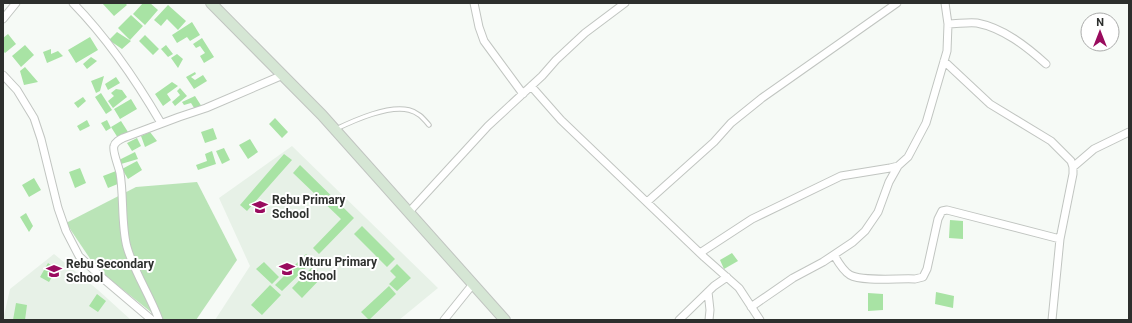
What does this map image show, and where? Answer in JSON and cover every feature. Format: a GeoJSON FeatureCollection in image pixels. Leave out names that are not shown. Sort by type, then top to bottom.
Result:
{"type":"FeatureCollection","features":[{"type":"Feature","properties":{"kind":"main road"},"geometry":{"type":"LineString","coordinates":[[211,3],[335,129],[505,320]]}},
{"type":"Feature","properties":{"kind":"street"},"geometry":{"type":"LineString","coordinates":[[3,19],[16,3]]}},
{"type":"Feature","properties":{"kind":"street"},"geometry":{"type":"LineString","coordinates":[[73,3],[94,25],[118,57],[161,123]]}},
{"type":"Feature","properties":{"kind":"street"},"geometry":{"type":"LineString","coordinates":[[474,3],[479,27],[484,41],[523,94]]}},
{"type":"Feature","properties":{"kind":"street"},"geometry":{"type":"LineString","coordinates":[[409,212],[488,126],[523,94],[556,60],[585,33],[626,3]]}},
{"type":"Feature","properties":{"kind":"street"},"geometry":{"type":"LineString","coordinates":[[647,202],[714,142],[731,123],[762,98],[897,3]]}},
{"type":"Feature","properties":{"kind":"street"},"geometry":{"type":"LineString","coordinates":[[700,253],[752,219],[841,176],[898,166],[903,163],[926,123],[947,51],[948,24],[945,3]]}},
{"type":"Feature","properties":{"kind":"street"},"geometry":{"type":"LineString","coordinates":[[948,24],[976,23],[988,26],[1010,36],[1030,50],[1046,64]]}},
{"type":"Feature","properties":{"kind":"street"},"geometry":{"type":"LineString","coordinates":[[944,61],[990,104],[1051,141],[1066,154],[1071,161],[1073,167],[1060,239],[1052,320]]}},
{"type":"Feature","properties":{"kind":"street"},"geometry":{"type":"LineString","coordinates":[[3,75],[17,90],[34,118],[41,139],[58,208],[66,231],[79,256],[152,320]]}},
{"type":"Feature","properties":{"kind":"street"},"geometry":{"type":"LineString","coordinates":[[159,320],[127,246],[122,187],[120,172],[113,150],[114,146],[123,138],[206,108],[283,75]]}},
{"type":"Feature","properties":{"kind":"street"},"geometry":{"type":"LineString","coordinates":[[531,86],[561,120],[700,253],[739,288],[760,320]]}},
{"type":"Feature","properties":{"kind":"street"},"geometry":{"type":"LineString","coordinates":[[1073,167],[1094,149],[1129,132]]}},
{"type":"Feature","properties":{"kind":"street"},"geometry":{"type":"LineString","coordinates":[[751,307],[793,278],[834,256],[865,231],[878,212],[889,182],[898,166]]}},
{"type":"Feature","properties":{"kind":"street"},"geometry":{"type":"LineString","coordinates":[[834,256],[848,275],[856,278],[915,279],[923,277],[927,269],[938,219],[942,211],[947,210],[1060,239]]}},
{"type":"Feature","properties":{"kind":"street"},"geometry":{"type":"LineString","coordinates":[[679,320],[708,292],[727,277]]}},
{"type":"Feature","properties":{"kind":"street"},"geometry":{"type":"LineString","coordinates":[[444,320],[473,284]]}},
{"type":"Feature","properties":{"kind":"street"},"geometry":{"type":"LineString","coordinates":[[708,292],[710,310],[709,320]]}},
{"type":"Feature","properties":{"kind":"lane"},"geometry":{"type":"LineString","coordinates":[[335,129],[370,115],[396,109],[409,110],[419,114],[429,124]]}},
{"type":"Feature","properties":{"kind":"shaded area","name":"Rebu Primary School"},"geometry":{"type":"Polygon","coordinates":[[[292,146],[438,288],[399,320],[215,320],[250,266],[219,198],[292,146]]]}},
{"type":"Feature","properties":{"kind":"shaded area","name":"Rebu Secondary School"},"geometry":{"type":"Polygon","coordinates":[[[54,254],[98,290],[131,320],[3,320],[10,289],[54,254]]]}},
{"type":"Feature","properties":{"kind":"green space"},"geometry":{"type":"Polygon","coordinates":[[[197,182],[237,260],[196,320],[161,320],[97,269],[66,223],[136,187],[197,182]]]}},
{"type":"Feature","properties":{"kind":"building"},"geometry":{"type":"Polygon","coordinates":[[[102,3],[125,3],[127,5],[114,16],[102,3]]]}},
{"type":"Feature","properties":{"kind":"building"},"geometry":{"type":"Polygon","coordinates":[[[143,3],[150,3],[158,10],[145,25],[133,14],[143,3]]]}},
{"type":"Feature","properties":{"kind":"building"},"geometry":{"type":"Polygon","coordinates":[[[168,5],[186,21],[178,30],[167,19],[161,26],[154,20],[168,5]]]}},
{"type":"Feature","properties":{"kind":"building"},"geometry":{"type":"Polygon","coordinates":[[[131,15],[143,26],[130,40],[118,28],[131,15]]]}},
{"type":"Feature","properties":{"kind":"building"},"geometry":{"type":"Polygon","coordinates":[[[192,22],[200,35],[190,41],[187,37],[177,43],[172,35],[192,22]]]}},
{"type":"Feature","properties":{"kind":"building"},"geometry":{"type":"Polygon","coordinates":[[[117,32],[131,41],[122,49],[109,40],[117,32]]]}},
{"type":"Feature","properties":{"kind":"building"},"geometry":{"type":"Polygon","coordinates":[[[8,34],[16,44],[5,53],[3,51],[3,38],[8,34]]]}},
{"type":"Feature","properties":{"kind":"building"},"geometry":{"type":"Polygon","coordinates":[[[145,35],[159,49],[153,55],[139,41],[145,35]]]}},
{"type":"Feature","properties":{"kind":"building"},"geometry":{"type":"Polygon","coordinates":[[[90,37],[98,50],[76,63],[68,50],[90,37]]]}},
{"type":"Feature","properties":{"kind":"building"},"geometry":{"type":"Polygon","coordinates":[[[202,38],[214,57],[204,63],[200,56],[205,53],[200,46],[196,48],[193,44],[202,38]]]}},
{"type":"Feature","properties":{"kind":"building"},"geometry":{"type":"Polygon","coordinates":[[[25,45],[34,55],[21,67],[12,56],[25,45]]]}},
{"type":"Feature","properties":{"kind":"building"},"geometry":{"type":"Polygon","coordinates":[[[166,45],[173,54],[168,57],[161,49],[166,45]]]}},
{"type":"Feature","properties":{"kind":"building"},"geometry":{"type":"Polygon","coordinates":[[[51,49],[51,54],[58,51],[63,56],[47,63],[43,52],[51,49]]]}},
{"type":"Feature","properties":{"kind":"building"},"geometry":{"type":"Polygon","coordinates":[[[177,54],[183,59],[178,68],[171,58],[177,54]]]}},
{"type":"Feature","properties":{"kind":"building"},"geometry":{"type":"Polygon","coordinates":[[[91,57],[97,61],[87,69],[83,64],[91,57]]]}},
{"type":"Feature","properties":{"kind":"building"},"geometry":{"type":"Polygon","coordinates":[[[25,67],[38,82],[24,85],[20,71],[25,67]]]}},
{"type":"Feature","properties":{"kind":"building"},"geometry":{"type":"Polygon","coordinates":[[[195,72],[196,74],[191,77],[195,80],[203,75],[207,81],[194,89],[186,77],[195,72]]]}},
{"type":"Feature","properties":{"kind":"building"},"geometry":{"type":"Polygon","coordinates":[[[104,76],[100,91],[96,93],[91,81],[104,76]]]}},
{"type":"Feature","properties":{"kind":"building"},"geometry":{"type":"Polygon","coordinates":[[[116,77],[120,83],[108,90],[105,84],[116,77]]]}},
{"type":"Feature","properties":{"kind":"building"},"geometry":{"type":"Polygon","coordinates":[[[172,82],[178,86],[167,94],[171,100],[163,106],[155,94],[172,82]]]}},
{"type":"Feature","properties":{"kind":"building"},"geometry":{"type":"Polygon","coordinates":[[[180,88],[187,96],[175,106],[172,102],[180,95],[177,91],[180,88]]]}},
{"type":"Feature","properties":{"kind":"building"},"geometry":{"type":"Polygon","coordinates":[[[116,89],[122,90],[127,97],[113,108],[108,101],[114,96],[111,93],[116,89]]]}},
{"type":"Feature","properties":{"kind":"building"},"geometry":{"type":"Polygon","coordinates":[[[101,93],[112,110],[106,114],[95,97],[101,93]]]}},
{"type":"Feature","properties":{"kind":"building"},"geometry":{"type":"Polygon","coordinates":[[[195,96],[202,107],[196,111],[191,103],[184,105],[182,102],[195,96]]]}},
{"type":"Feature","properties":{"kind":"building"},"geometry":{"type":"Polygon","coordinates":[[[83,97],[86,101],[78,108],[74,103],[83,97]]]}},
{"type":"Feature","properties":{"kind":"building"},"geometry":{"type":"Polygon","coordinates":[[[131,99],[137,109],[120,119],[114,109],[131,99]]]}},
{"type":"Feature","properties":{"kind":"building"},"geometry":{"type":"Polygon","coordinates":[[[275,118],[288,132],[282,138],[269,124],[275,118]]]}},
{"type":"Feature","properties":{"kind":"building"},"geometry":{"type":"Polygon","coordinates":[[[87,120],[90,126],[80,131],[77,126],[87,120]]]}},
{"type":"Feature","properties":{"kind":"building"},"geometry":{"type":"Polygon","coordinates":[[[107,120],[111,128],[106,131],[101,123],[107,120]]]}},
{"type":"Feature","properties":{"kind":"building"},"geometry":{"type":"Polygon","coordinates":[[[121,121],[128,132],[118,138],[111,127],[121,121]]]}},
{"type":"Feature","properties":{"kind":"building"},"geometry":{"type":"Polygon","coordinates":[[[213,128],[217,139],[205,143],[201,132],[213,128]]]}},
{"type":"Feature","properties":{"kind":"building"},"geometry":{"type":"Polygon","coordinates":[[[150,132],[157,141],[145,147],[141,136],[150,132]]]}},
{"type":"Feature","properties":{"kind":"building"},"geometry":{"type":"Polygon","coordinates":[[[137,138],[141,146],[132,151],[127,143],[137,138]]]}},
{"type":"Feature","properties":{"kind":"building"},"geometry":{"type":"Polygon","coordinates":[[[250,139],[258,152],[248,159],[239,145],[250,139]]]}},
{"type":"Feature","properties":{"kind":"building"},"geometry":{"type":"Polygon","coordinates":[[[224,148],[230,160],[222,164],[216,151],[224,148]]]}},
{"type":"Feature","properties":{"kind":"building"},"geometry":{"type":"Polygon","coordinates":[[[212,151],[216,164],[198,170],[196,165],[207,161],[205,154],[212,151]]]}},
{"type":"Feature","properties":{"kind":"building"},"geometry":{"type":"Polygon","coordinates":[[[135,152],[138,159],[121,164],[119,160],[135,152]]]}},
{"type":"Feature","properties":{"kind":"building"},"geometry":{"type":"Polygon","coordinates":[[[284,154],[292,160],[247,211],[240,205],[284,154]]]}},
{"type":"Feature","properties":{"kind":"building"},"geometry":{"type":"Polygon","coordinates":[[[137,161],[142,170],[128,179],[122,169],[137,161]]]}},
{"type":"Feature","properties":{"kind":"building"},"geometry":{"type":"Polygon","coordinates":[[[300,165],[354,218],[319,254],[313,248],[341,219],[293,173],[300,165]]]}},
{"type":"Feature","properties":{"kind":"building"},"geometry":{"type":"Polygon","coordinates":[[[80,168],[86,183],[75,188],[69,172],[80,168]]]}},
{"type":"Feature","properties":{"kind":"building"},"geometry":{"type":"Polygon","coordinates":[[[116,171],[120,183],[108,188],[103,176],[116,171]]]}},
{"type":"Feature","properties":{"kind":"building"},"geometry":{"type":"Polygon","coordinates":[[[34,178],[41,190],[29,197],[22,185],[34,178]]]}},
{"type":"Feature","properties":{"kind":"building"},"geometry":{"type":"Polygon","coordinates":[[[26,213],[33,226],[29,232],[20,217],[26,213]]]}},
{"type":"Feature","properties":{"kind":"building"},"geometry":{"type":"Polygon","coordinates":[[[950,220],[963,221],[963,239],[949,238],[950,220]]]}},
{"type":"Feature","properties":{"kind":"building"},"geometry":{"type":"Polygon","coordinates":[[[362,226],[395,259],[387,267],[354,234],[362,226]]]}},
{"type":"Feature","properties":{"kind":"building"},"geometry":{"type":"Polygon","coordinates":[[[732,253],[738,261],[724,269],[720,260],[732,253]]]}},
{"type":"Feature","properties":{"kind":"building"},"geometry":{"type":"Polygon","coordinates":[[[306,254],[313,261],[282,291],[275,285],[306,254]]]}},
{"type":"Feature","properties":{"kind":"building"},"geometry":{"type":"Polygon","coordinates":[[[264,262],[279,277],[272,284],[256,269],[264,262]]]}},
{"type":"Feature","properties":{"kind":"building"},"geometry":{"type":"Polygon","coordinates":[[[48,263],[57,269],[49,282],[40,277],[48,263]]]}},
{"type":"Feature","properties":{"kind":"building"},"geometry":{"type":"Polygon","coordinates":[[[397,264],[411,278],[397,291],[389,284],[396,277],[390,271],[397,264]]]}},
{"type":"Feature","properties":{"kind":"building"},"geometry":{"type":"Polygon","coordinates":[[[313,266],[323,276],[302,298],[292,288],[313,266]]]}},
{"type":"Feature","properties":{"kind":"building"},"geometry":{"type":"Polygon","coordinates":[[[270,285],[281,295],[262,315],[251,305],[270,285]]]}},
{"type":"Feature","properties":{"kind":"building"},"geometry":{"type":"Polygon","coordinates":[[[389,286],[396,294],[369,320],[361,312],[389,286]]]}},
{"type":"Feature","properties":{"kind":"building"},"geometry":{"type":"Polygon","coordinates":[[[936,292],[954,296],[953,308],[935,304],[936,292]]]}},
{"type":"Feature","properties":{"kind":"building"},"geometry":{"type":"Polygon","coordinates":[[[868,293],[883,294],[883,310],[868,311],[868,293]]]}},
{"type":"Feature","properties":{"kind":"building"},"geometry":{"type":"Polygon","coordinates":[[[97,294],[106,301],[98,312],[89,306],[97,294]]]}},
{"type":"Feature","properties":{"kind":"building"},"geometry":{"type":"Polygon","coordinates":[[[16,303],[27,305],[25,320],[13,320],[16,303]]]}},
{"type":"Feature","properties":{"kind":"place","name":"Rebu Primary School"},"geometry":{"type":"Point","coordinates":[260,207]}},
{"type":"Feature","properties":{"kind":"place","name":"Mturu Primary School"},"geometry":{"type":"Point","coordinates":[287,269]}},
{"type":"Feature","properties":{"kind":"place","name":"Rebu Secondary School"},"geometry":{"type":"Point","coordinates":[54,271]}}]}
